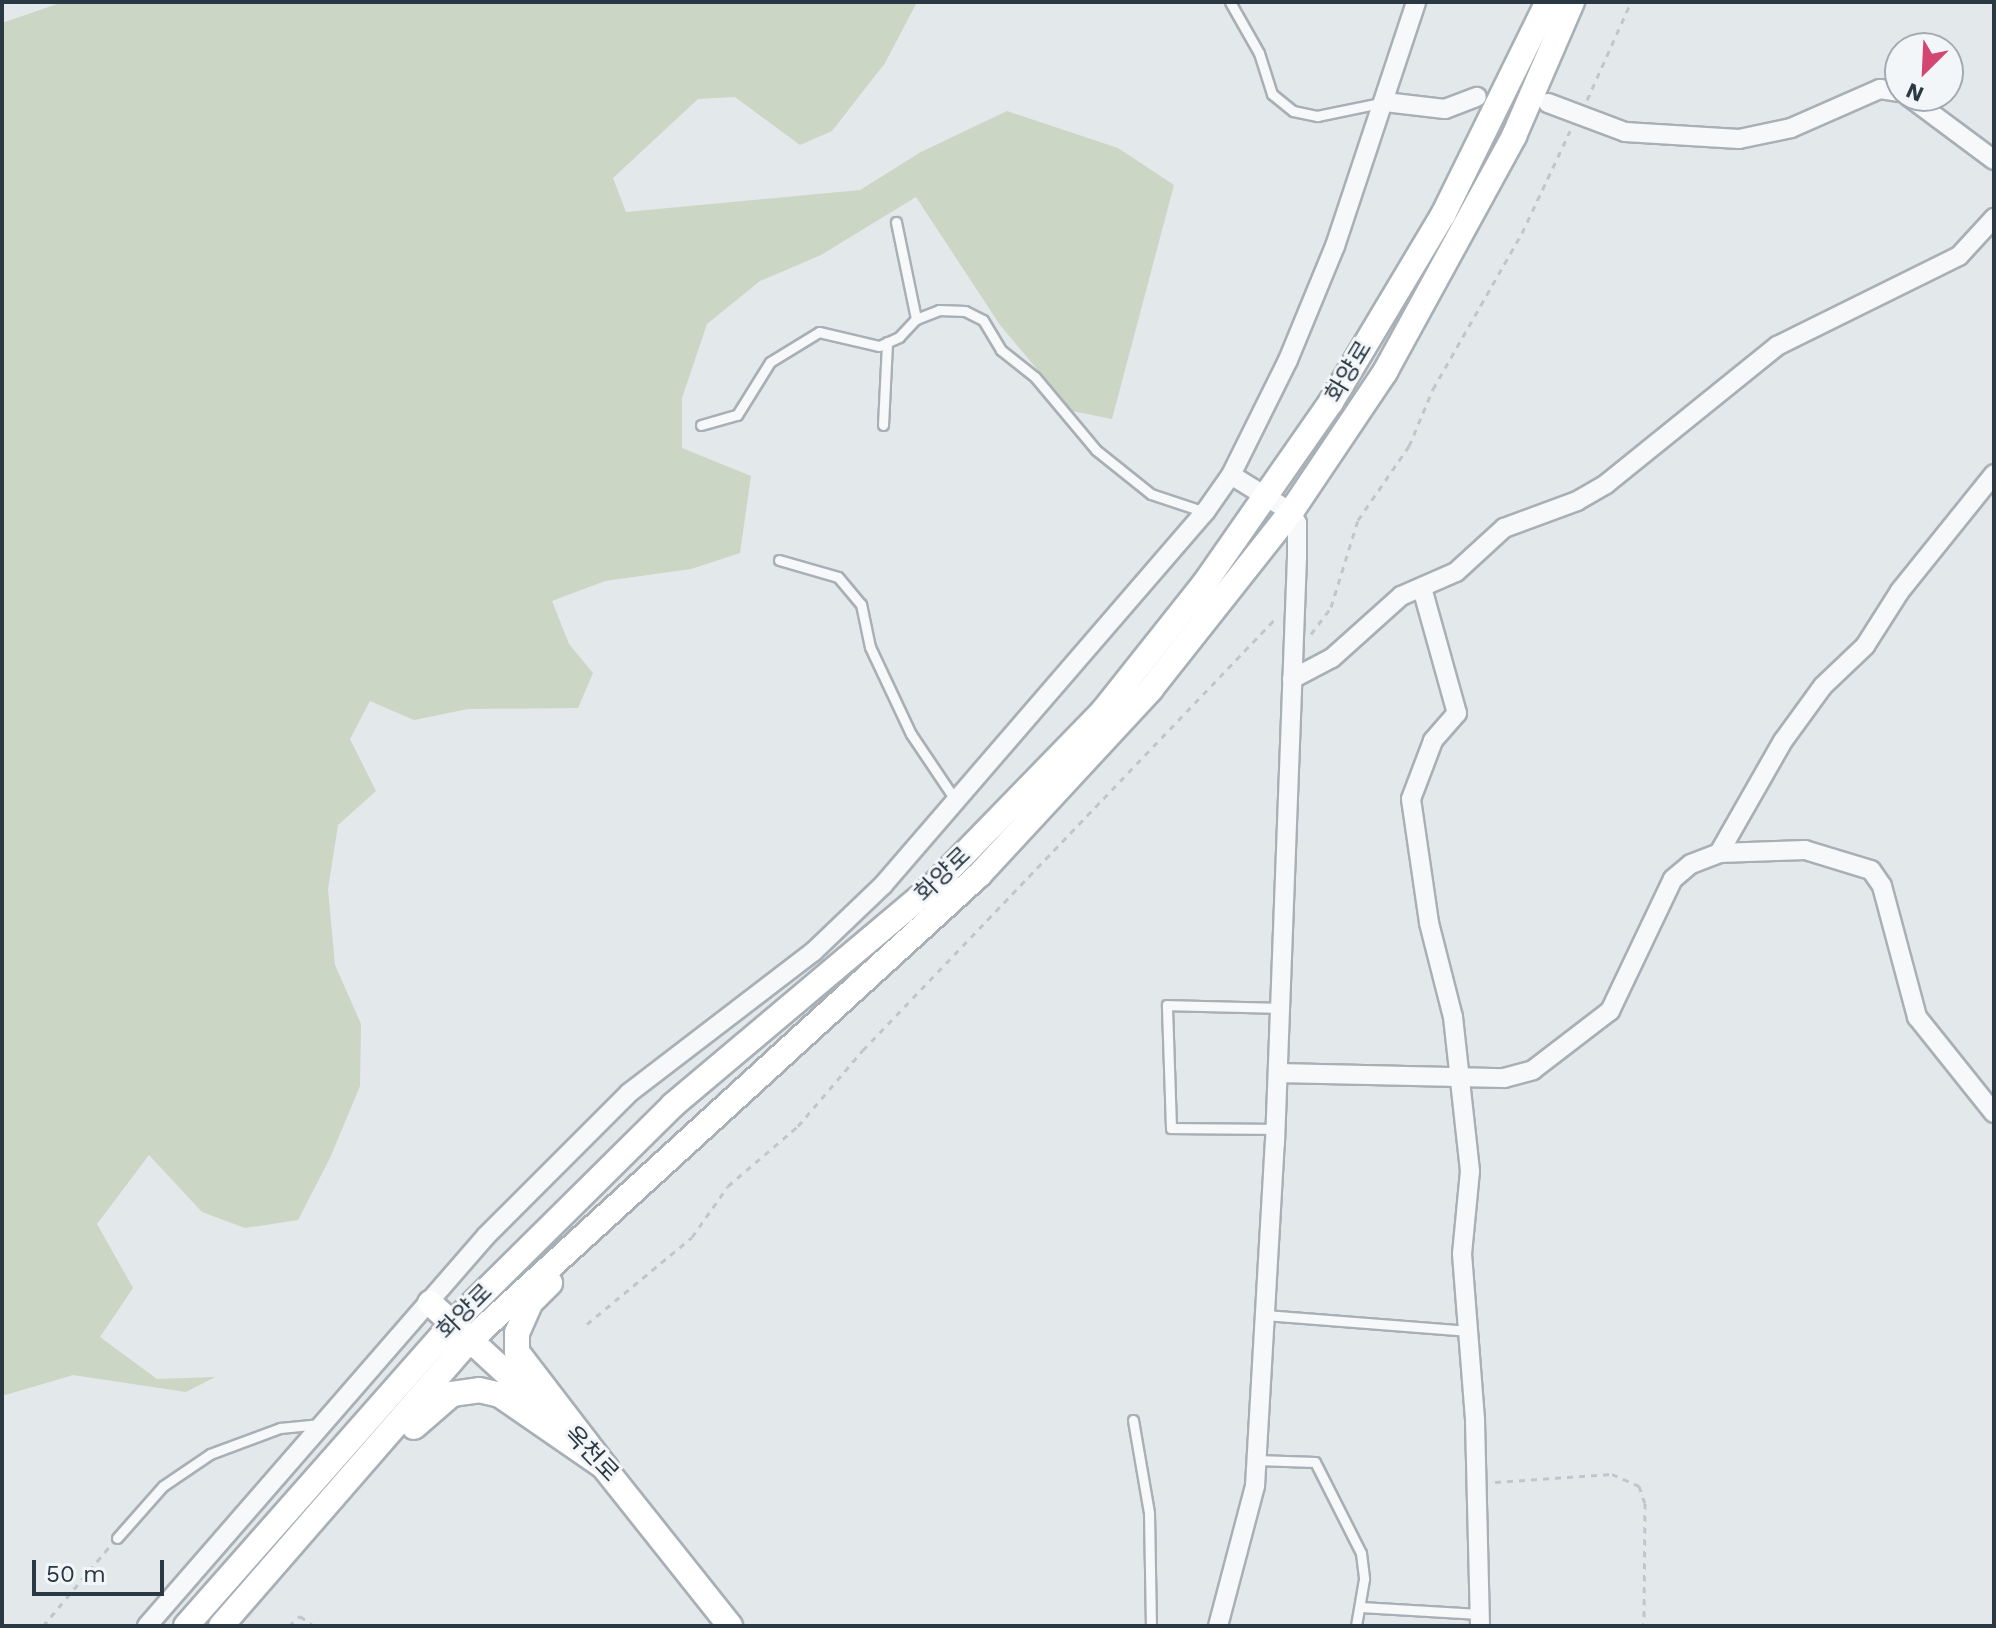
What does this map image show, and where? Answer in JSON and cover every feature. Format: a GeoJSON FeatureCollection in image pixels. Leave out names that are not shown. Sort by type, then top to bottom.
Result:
{"type":"FeatureCollection","features":[{"type":"Feature","properties":{"kind":"main road","name":"화양로"},"geometry":{"type":"LineString","coordinates":[[186,1626],[673,1105],[891,925],[1045,774],[1147,658],[1267,496],[1443,215],[1548,2]]}},
{"type":"Feature","properties":{"kind":"main road","name":"화양로"},"geometry":{"type":"LineString","coordinates":[[221,1626],[459,1334],[660,1163],[979,875],[1077,775],[1291,512],[1433,292],[1514,136],[1572,2]]}},
{"type":"Feature","properties":{"kind":"main road"},"geometry":{"type":"LineString","coordinates":[[606,1468],[578,1424],[524,1367],[517,1333],[531,1302],[649,1187],[660,1163]]}},
{"type":"Feature","properties":{"kind":"main road","name":"옥천로"},"geometry":{"type":"LineString","coordinates":[[430,1303],[459,1334],[606,1468],[730,1626]]}},
{"type":"Feature","properties":{"kind":"main road"},"geometry":{"type":"LineString","coordinates":[[262,1577],[320,1536],[423,1416],[452,1394],[500,1395],[606,1468]]}},
{"type":"Feature","properties":{"kind":"street","name":"화양로"},"geometry":{"type":"LineString","coordinates":[[147,1626],[486,1236],[629,1093],[813,952],[956,801],[1205,512],[1231,475],[1288,360],[1385,102],[1416,2]]}},
{"type":"Feature","properties":{"kind":"street"},"geometry":{"type":"LineString","coordinates":[[1548,103],[1579,111],[1625,132],[1739,139],[1791,128],[1884,90]]}},
{"type":"Feature","properties":{"kind":"street"},"geometry":{"type":"LineString","coordinates":[[1385,102],[1445,109],[1477,97]]}},
{"type":"Feature","properties":{"kind":"street"},"geometry":{"type":"LineString","coordinates":[[1930,112],[1994,160]]}},
{"type":"Feature","properties":{"kind":"street"},"geometry":{"type":"LineString","coordinates":[[1292,679],[1332,658],[1401,596],[1456,572],[1504,528],[1606,484],[1777,346],[1959,256],[1994,218]]}},
{"type":"Feature","properties":{"kind":"street"},"geometry":{"type":"LineString","coordinates":[[1719,853],[1799,719],[1865,646],[1994,474]]}},
{"type":"Feature","properties":{"kind":"street"},"geometry":{"type":"LineString","coordinates":[[1218,1626],[1256,1460],[1276,1129],[1297,523],[1291,512],[1231,475]]}},
{"type":"Feature","properties":{"kind":"street"},"geometry":{"type":"LineString","coordinates":[[1422,588],[1457,713],[1433,741],[1411,799],[1429,923],[1453,1017],[1457,1076],[1470,1171],[1462,1254],[1471,1331],[1480,1620]]}},
{"type":"Feature","properties":{"kind":"street"},"geometry":{"type":"LineString","coordinates":[[1278,1073],[1504,1078],[1533,1070],[1581,1038],[1610,1011],[1673,879],[1719,853],[1805,850],[1871,870],[1882,886],[1917,1017],[1994,1113]]}},
{"type":"Feature","properties":{"kind":"lane"},"geometry":{"type":"LineString","coordinates":[[1230,2],[1259,53],[1272,94],[1293,111],[1317,116],[1385,102]]}},
{"type":"Feature","properties":{"kind":"lane"},"geometry":{"type":"LineString","coordinates":[[896,222],[916,319]]}},
{"type":"Feature","properties":{"kind":"lane"},"geometry":{"type":"LineString","coordinates":[[701,425],[737,415],[770,362],[819,332],[879,346],[916,319],[939,310],[965,311],[983,320],[1001,350],[1035,377],[1096,450],[1151,494],[1205,512]]}},
{"type":"Feature","properties":{"kind":"lane"},"geometry":{"type":"LineString","coordinates":[[883,425],[887,342]]}},
{"type":"Feature","properties":{"kind":"lane"},"geometry":{"type":"LineString","coordinates":[[779,560],[838,577],[861,604],[870,647],[905,722],[956,801]]}},
{"type":"Feature","properties":{"kind":"lane"},"geometry":{"type":"LineString","coordinates":[[1276,1129],[1171,1128],[1167,1005],[1279,1008]]}},
{"type":"Feature","properties":{"kind":"lane"},"geometry":{"type":"LineString","coordinates":[[1266,1315],[1471,1331]]}},
{"type":"Feature","properties":{"kind":"lane"},"geometry":{"type":"LineString","coordinates":[[1133,1420],[1149,1513],[1151,1626]]}},
{"type":"Feature","properties":{"kind":"lane"},"geometry":{"type":"LineString","coordinates":[[117,1538],[163,1486],[210,1454],[280,1428],[321,1424]]}},
{"type":"Feature","properties":{"kind":"lane"},"geometry":{"type":"LineString","coordinates":[[1256,1460],[1315,1462],[1361,1553],[1361,1607],[1356,1626]]}},
{"type":"Feature","properties":{"kind":"lane"},"geometry":{"type":"LineString","coordinates":[[1361,1607],[1480,1620]]}},
{"type":"Feature","properties":{"kind":"path"},"geometry":{"type":"LineString","coordinates":[[1293,642],[1313,633],[1331,607],[1358,520],[1409,446],[1579,111],[1600,81],[1631,2]]}},
{"type":"Feature","properties":{"kind":"path"},"geometry":{"type":"LineString","coordinates":[[587,1324],[692,1237],[728,1186],[798,1126],[863,1050],[1264,626],[1295,605]]}},
{"type":"Feature","properties":{"kind":"path"},"geometry":{"type":"LineString","coordinates":[[1474,1484],[1612,1474],[1639,1486],[1645,1503],[1644,1626]]}},
{"type":"Feature","properties":{"kind":"path"},"geometry":{"type":"LineString","coordinates":[[43,1626],[117,1538]]}},
{"type":"Feature","properties":{"kind":"path"},"geometry":{"type":"LineString","coordinates":[[289,1626],[300,1616],[314,1626]]}},
{"type":"Feature","properties":{"kind":"green space"},"geometry":{"type":"Polygon","coordinates":[[[63,2],[917,2],[885,63],[832,131],[800,145],[735,97],[698,99],[613,178],[626,212],[860,190],[921,152],[1007,111],[1118,148],[1174,185],[1112,419],[1072,411],[1000,325],[916,197],[821,255],[760,281],[707,324],[682,398],[682,448],[751,476],[740,553],[691,569],[605,581],[552,601],[569,644],[593,673],[578,708],[468,709],[414,720],[370,701],[350,739],[376,791],[338,825],[328,889],[335,965],[361,1024],[360,1086],[330,1158],[298,1220],[245,1228],[202,1212],[149,1155],[97,1224],[133,1288],[100,1337],[157,1379],[215,1377],[186,1392],[73,1375],[2,1396],[2,23],[63,2]]]}}]}
